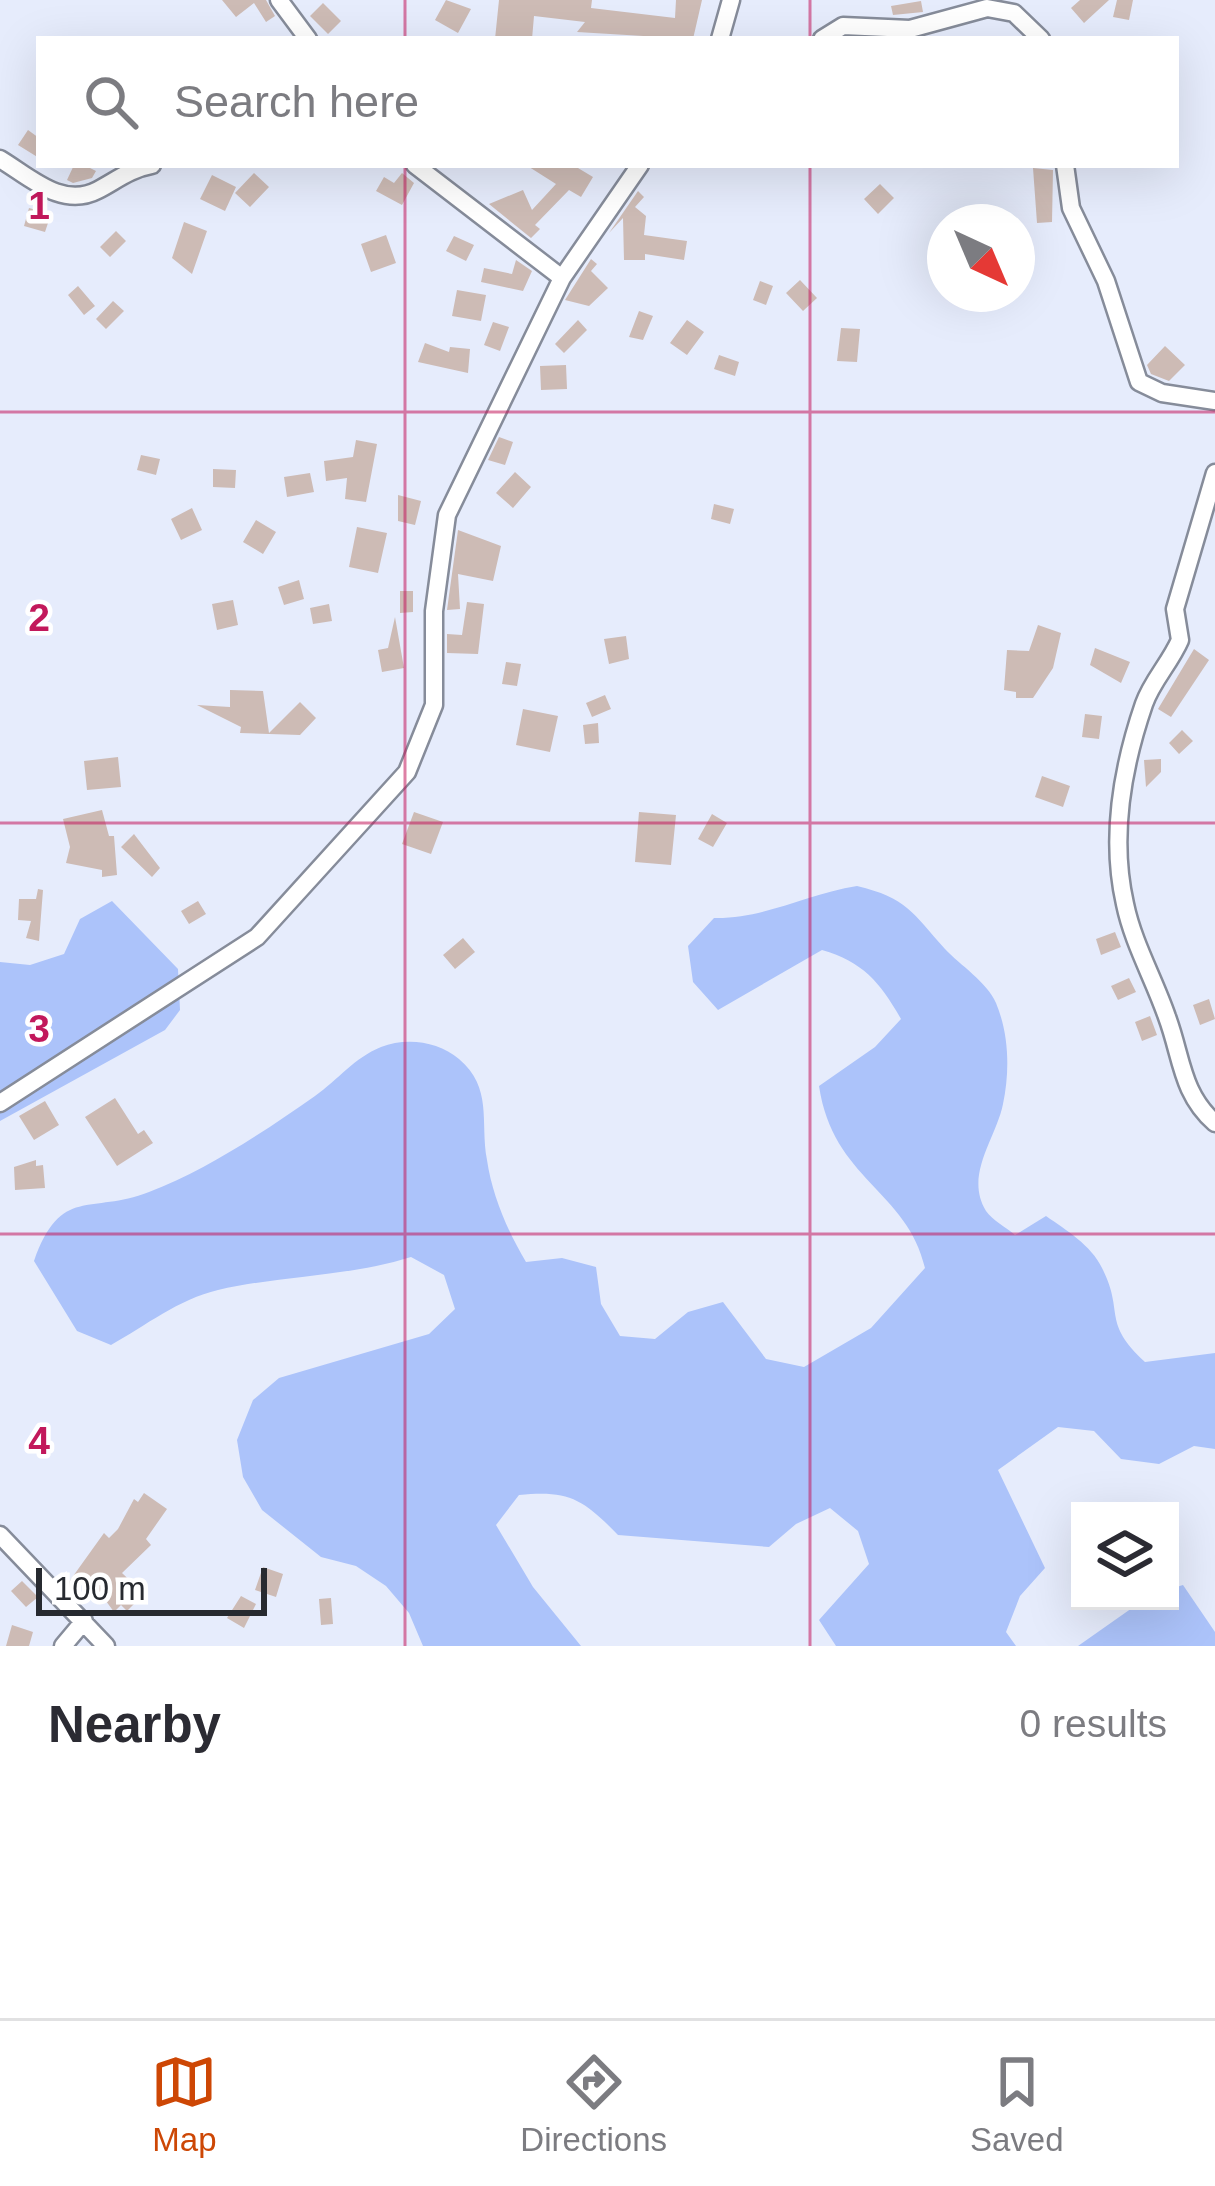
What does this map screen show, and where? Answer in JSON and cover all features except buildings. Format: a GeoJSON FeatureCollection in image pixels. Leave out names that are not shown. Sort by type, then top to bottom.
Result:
{"type":"FeatureCollection","features":[{"type":"Feature","properties":{"kind":"street"},"geometry":{"type":"LineString","coordinates":[[279,0],[306,36]]}},
{"type":"Feature","properties":{"kind":"street"},"geometry":{"type":"LineString","coordinates":[[721,36],[731,0]]}},
{"type":"Feature","properties":{"kind":"street"},"geometry":{"type":"LineString","coordinates":[[827,36],[843,26],[910,29],[1003,8],[1025,20],[1038,36]]}},
{"type":"Feature","properties":{"kind":"street"},"geometry":{"type":"LineString","coordinates":[[0,159],[61,196],[76,199],[136,168]]}},
{"type":"Feature","properties":{"kind":"street"},"geometry":{"type":"LineString","coordinates":[[419,168],[562,278]]}},
{"type":"Feature","properties":{"kind":"street"},"geometry":{"type":"LineString","coordinates":[[0,1103],[257,937],[407,772],[434,705],[434,611],[448,514],[562,278],[638,168]]}},
{"type":"Feature","properties":{"kind":"street"},"geometry":{"type":"LineString","coordinates":[[1065,168],[1071,208],[1106,281],[1139,382],[1162,393],[1215,401]]}},
{"type":"Feature","properties":{"kind":"street"},"geometry":{"type":"LineString","coordinates":[[1215,473],[1175,609],[1180,640],[1152,686],[1134,735],[1119,805],[1118,840],[1125,905],[1172,1028],[1190,1097],[1215,1123]]}},
{"type":"Feature","properties":{"kind":"street"},"geometry":{"type":"LineString","coordinates":[[0,1535],[106,1646]]}},
{"type":"Feature","properties":{"kind":"street"},"geometry":{"type":"LineString","coordinates":[[63,1646],[84,1621]]}},
{"type":"Feature","properties":{"kind":"shaded area"},"geometry":{"type":"Polygon","coordinates":[[[857,886],[907,908],[996,1003],[1006,1040],[1007,1079],[980,1171],[980,1198],[986,1211],[1015,1235],[1046,1216],[1085,1245],[1109,1283],[1123,1336],[1145,1362],[1215,1353],[1215,1449],[1194,1446],[1159,1464],[1121,1459],[1094,1431],[1058,1427],[998,1470],[1045,1568],[1020,1596],[1006,1632],[1016,1646],[836,1646],[819,1620],[869,1564],[858,1531],[830,1508],[796,1524],[769,1547],[618,1535],[574,1500],[536,1494],[519,1495],[496,1525],[533,1587],[581,1646],[423,1646],[409,1613],[386,1586],[356,1566],[321,1557],[262,1510],[243,1477],[237,1440],[253,1400],[279,1378],[429,1334],[455,1309],[444,1275],[411,1257],[218,1290],[176,1306],[111,1345],[77,1331],[34,1261],[44,1237],[67,1212],[171,1183],[276,1123],[371,1052],[401,1042],[422,1042],[451,1053],[477,1082],[493,1186],[526,1262],[562,1258],[596,1267],[601,1304],[620,1336],[655,1339],[688,1312],[723,1302],[766,1359],[804,1367],[871,1328],[925,1268],[903,1220],[839,1143],[819,1086],[875,1047],[901,1019],[869,975],[822,950],[718,1010],[693,982],[688,946],[714,918],[750,915],[857,886]]]}},
{"type":"Feature","properties":{"kind":"shaded area"},"geometry":{"type":"Polygon","coordinates":[[[112,901],[178,969],[180,1010],[165,1030],[0,1121],[0,962],[30,965],[64,954],[80,919],[112,901]]]}},
{"type":"Feature","properties":{"kind":"shaded area"},"geometry":{"type":"Polygon","coordinates":[[[1183,1585],[1215,1632],[1215,1646],[1078,1646],[1129,1610],[1179,1610],[1179,1586],[1183,1585]]]}}]}
